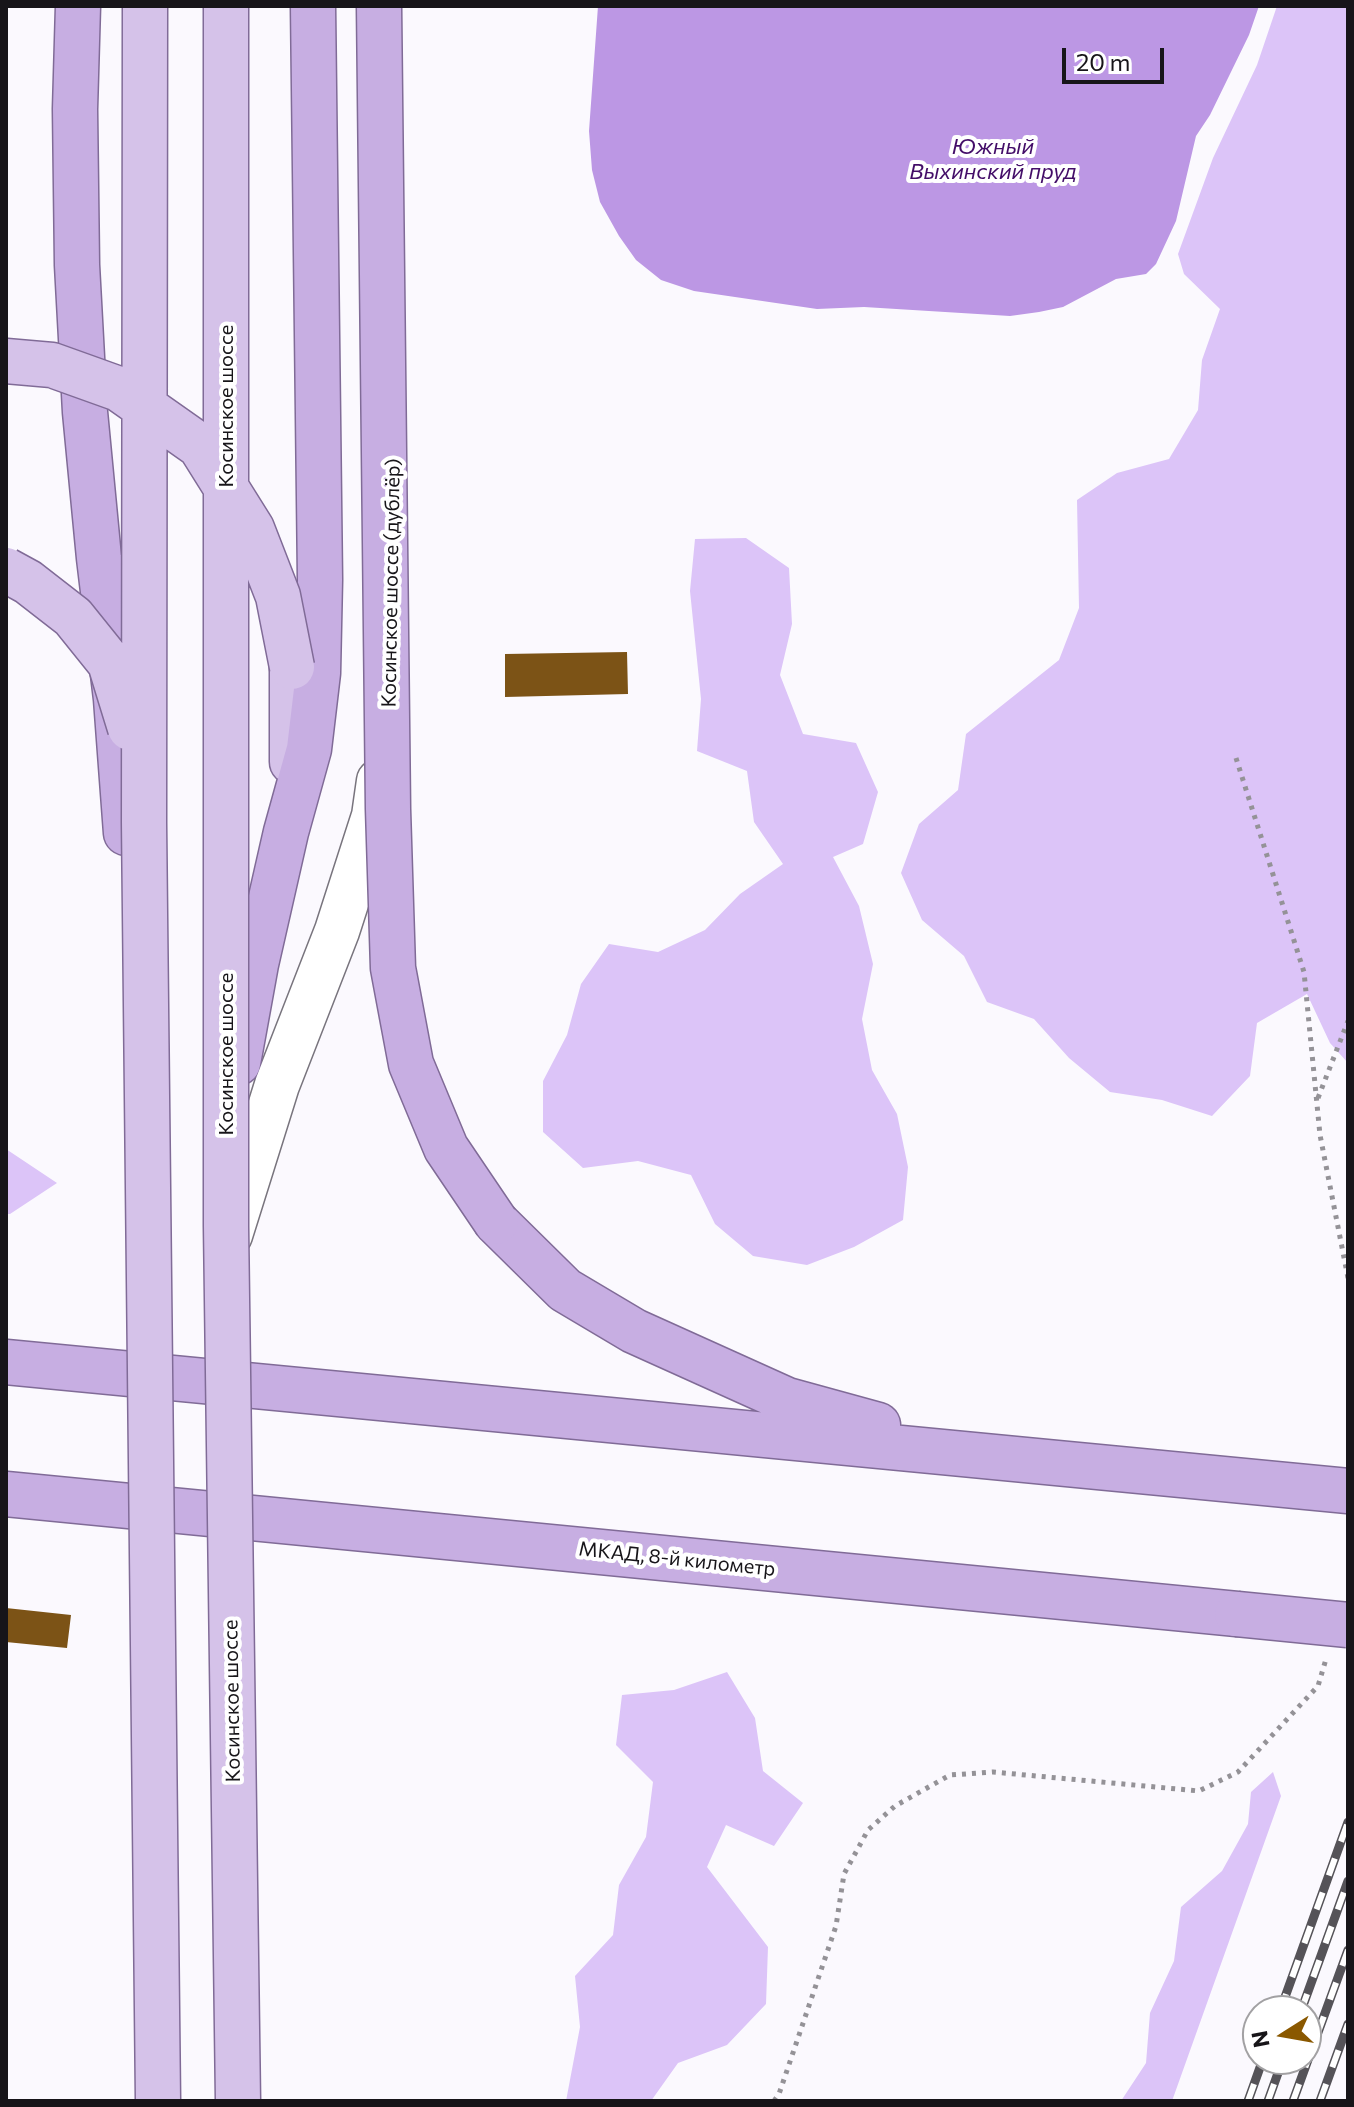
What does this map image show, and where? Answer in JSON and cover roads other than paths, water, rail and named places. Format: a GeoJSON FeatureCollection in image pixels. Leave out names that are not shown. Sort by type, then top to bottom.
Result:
{"type":"FeatureCollection","features":[{"type":"Feature","properties":{"kind":"highway"},"geometry":{"type":"LineString","coordinates":[[78,6],[75,109],[77,265],[85,412],[116,699],[128,864],[134,1267]]}},
{"type":"Feature","properties":{"kind":"highway"},"geometry":{"type":"LineString","coordinates":[[218,1276],[219,1196],[228,1115],[256,964],[286,832],[309,749],[318,673],[320,580],[313,6]]}},
{"type":"Feature","properties":{"kind":"highway"},"geometry":{"type":"LineString","coordinates":[[379,6],[388,809],[393,968],[411,1064],[446,1148],[496,1222],[565,1290],[634,1331],[787,1400],[992,1456]]}},
{"type":"Feature","properties":{"kind":"highway"},"geometry":{"type":"LineString","coordinates":[[6,1362],[1348,1491]]}},
{"type":"Feature","properties":{"kind":"highway","name":"МКАД, 8-й километр"},"geometry":{"type":"LineString","coordinates":[[6,1494],[1237,1614],[1339,1635]]}},
{"type":"Feature","properties":{"kind":"highway"},"geometry":{"type":"LineString","coordinates":[[6,1521],[241,1517]]}},
{"type":"Feature","properties":{"kind":"highway"},"geometry":{"type":"LineString","coordinates":[[139,1594],[144,2101]]}},
{"type":"Feature","properties":{"kind":"highway"},"geometry":{"type":"LineString","coordinates":[[222,1595],[229,2101]]}},
{"type":"Feature","properties":{"kind":"main road"},"geometry":{"type":"LineString","coordinates":[[145,6],[144,822],[158,2101]]}},
{"type":"Feature","properties":{"kind":"main road","name":"Косинское шоссе"},"geometry":{"type":"LineString","coordinates":[[226,6],[226,1226],[238,2101]]}},
{"type":"Feature","properties":{"kind":"main road","name":"Косинское шоссе (дублёр)"},"geometry":{"type":"LineString","coordinates":[[218,1276],[277,1085],[337,931],[374,816],[388,722],[394,617],[389,6]]}},
{"type":"Feature","properties":{"kind":"main road"},"geometry":{"type":"LineString","coordinates":[[6,361],[52,365],[119,389],[200,446],[252,529],[278,596],[292,667],[293,744],[286,832]]}},
{"type":"Feature","properties":{"kind":"main road"},"geometry":{"type":"LineString","coordinates":[[6,570],[28,582],[73,617],[110,663],[133,737],[144,822]]}},
{"type":"Feature","properties":{"kind":"water","name":"Южный Выхинский пруд"},"geometry":{"type":"Polygon","coordinates":[[[598,6],[1259,6],[1249,35],[1210,115],[1196,136],[1176,221],[1156,264],[1146,274],[1116,279],[1063,307],[1010,316],[864,307],[817,309],[694,291],[661,280],[636,260],[619,236],[600,202],[592,170],[589,131],[598,6]]]}},
{"type":"Feature","properties":{"kind":"railway"},"geometry":{"type":"LineString","coordinates":[[1286,1995],[1348,1822]]}},
{"type":"Feature","properties":{"kind":"railway"},"geometry":{"type":"LineString","coordinates":[[1307,1995],[1348,1881]]}},
{"type":"Feature","properties":{"kind":"railway"},"geometry":{"type":"LineString","coordinates":[[1293,2101],[1348,1950]]}},
{"type":"Feature","properties":{"kind":"railway"},"geometry":{"type":"LineString","coordinates":[[1320,2101],[1348,2024]]}},
{"type":"Feature","properties":{"kind":"railway"},"geometry":{"type":"LineString","coordinates":[[1248,2101],[1257,2075]]}},
{"type":"Feature","properties":{"kind":"railway"},"geometry":{"type":"LineString","coordinates":[[1268,2101],[1277,2075]]}}]}
